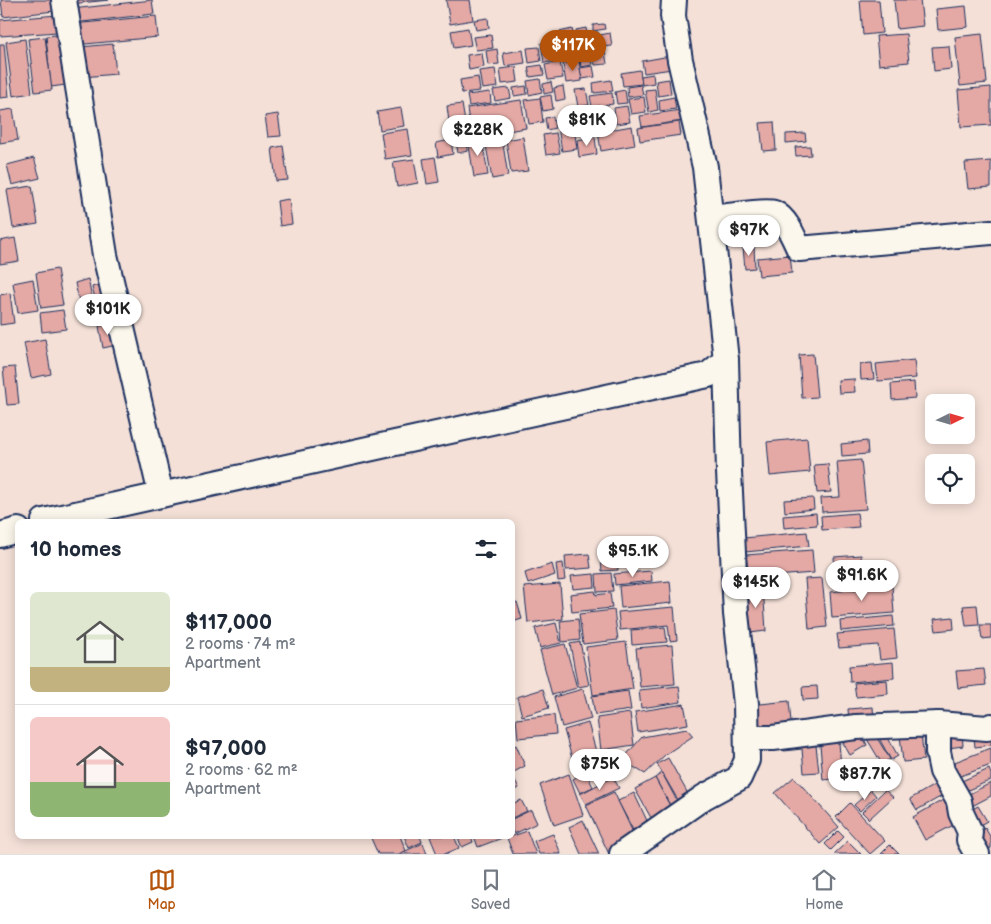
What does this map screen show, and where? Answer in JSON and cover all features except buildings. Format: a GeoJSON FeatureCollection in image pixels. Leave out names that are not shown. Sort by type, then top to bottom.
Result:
{"type":"FeatureCollection","features":[{"type":"Feature","properties":{"kind":"street"},"geometry":{"type":"LineString","coordinates":[[64,0],[106,255],[161,495]]}},
{"type":"Feature","properties":{"kind":"street"},"geometry":{"type":"LineString","coordinates":[[622,854],[704,797],[739,778],[747,760],[746,704],[736,614],[726,360],[705,167],[680,60],[673,16],[674,0]]}},
{"type":"Feature","properties":{"kind":"street"},"geometry":{"type":"LineString","coordinates":[[711,218],[765,212],[775,213],[789,226],[799,249],[991,232]]}},
{"type":"Feature","properties":{"kind":"street"},"geometry":{"type":"LineString","coordinates":[[53,519],[708,375],[726,360]]}},
{"type":"Feature","properties":{"kind":"street"},"geometry":{"type":"LineString","coordinates":[[0,535],[15,531]]}},
{"type":"Feature","properties":{"kind":"street"},"geometry":{"type":"LineString","coordinates":[[747,738],[773,738],[856,727],[938,724],[987,728],[991,726]]}},
{"type":"Feature","properties":{"kind":"street"},"geometry":{"type":"LineString","coordinates":[[938,724],[938,752],[942,771],[959,801],[960,813],[970,832],[969,840],[977,854]]}}]}
